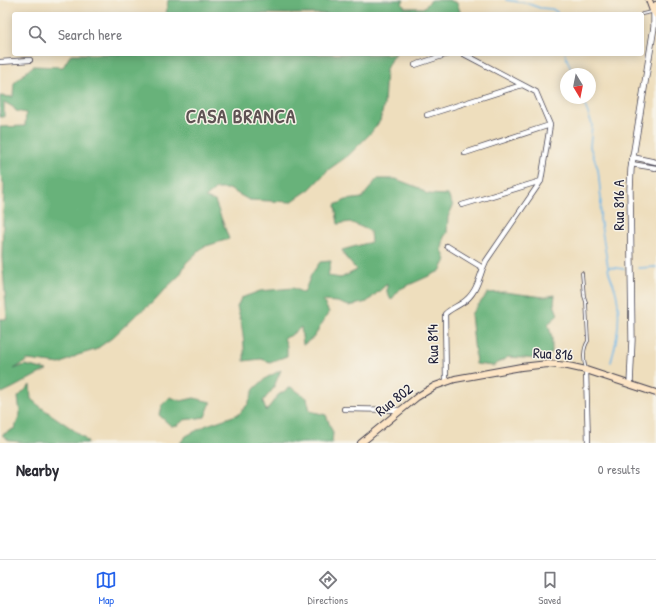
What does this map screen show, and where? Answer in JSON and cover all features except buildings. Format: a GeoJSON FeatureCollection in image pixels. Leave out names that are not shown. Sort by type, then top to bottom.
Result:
{"type":"FeatureCollection","features":[{"type":"Feature","properties":{"kind":"main road"},"geometry":{"type":"LineString","coordinates":[[649,0],[655,11]]}},
{"type":"Feature","properties":{"kind":"main road","name":"Rua 816"},"geometry":{"type":"LineString","coordinates":[[446,381],[500,370],[542,364],[560,365],[586,370],[656,393]]}},
{"type":"Feature","properties":{"kind":"main road","name":"Rua 802"},"geometry":{"type":"LineString","coordinates":[[361,443],[426,391],[446,381]]}},
{"type":"Feature","properties":{"kind":"street","name":"Rua 816 A"},"geometry":{"type":"LineString","coordinates":[[630,384],[632,355],[631,164],[655,25],[655,11]]}},
{"type":"Feature","properties":{"kind":"street"},"geometry":{"type":"LineString","coordinates":[[415,65],[442,56]]}},
{"type":"Feature","properties":{"kind":"street"},"geometry":{"type":"LineString","coordinates":[[447,246],[483,268],[486,261],[541,181],[550,125],[536,92],[468,56]]}},
{"type":"Feature","properties":{"kind":"street"},"geometry":{"type":"LineString","coordinates":[[0,62],[30,60]]}},
{"type":"Feature","properties":{"kind":"street"},"geometry":{"type":"LineString","coordinates":[[427,115],[522,85]]}},
{"type":"Feature","properties":{"kind":"street"},"geometry":{"type":"LineString","coordinates":[[465,153],[550,125]]}},
{"type":"Feature","properties":{"kind":"street"},"geometry":{"type":"LineString","coordinates":[[632,157],[656,162]]}},
{"type":"Feature","properties":{"kind":"street"},"geometry":{"type":"LineString","coordinates":[[631,164],[656,168]]}},
{"type":"Feature","properties":{"kind":"street"},"geometry":{"type":"LineString","coordinates":[[462,205],[541,181]]}},
{"type":"Feature","properties":{"kind":"street","name":"Rua 814"},"geometry":{"type":"LineString","coordinates":[[446,381],[445,314],[472,295],[476,289],[483,268]]}},
{"type":"Feature","properties":{"kind":"street"},"geometry":{"type":"LineString","coordinates":[[586,370],[588,443]]}},
{"type":"Feature","properties":{"kind":"street"},"geometry":{"type":"LineString","coordinates":[[344,409],[401,410]]}},
{"type":"Feature","properties":{"kind":"lane"},"geometry":{"type":"LineString","coordinates":[[644,14],[655,11]]}},
{"type":"Feature","properties":{"kind":"lane"},"geometry":{"type":"LineString","coordinates":[[582,273],[586,302],[588,341],[584,346],[584,364],[586,370]]}},
{"type":"Feature","properties":{"kind":"green space"},"geometry":{"type":"Polygon","coordinates":[[[168,0],[404,0],[402,3],[405,8],[423,8],[433,0],[449,0],[457,3],[460,12],[166,12],[168,0]]]}},
{"type":"Feature","properties":{"kind":"green space"},"geometry":{"type":"Polygon","coordinates":[[[70,56],[393,56],[386,69],[384,105],[380,121],[370,134],[349,155],[328,170],[310,189],[291,202],[249,200],[229,189],[216,189],[205,198],[215,201],[229,239],[203,247],[186,263],[180,275],[151,304],[135,316],[112,338],[95,350],[78,355],[60,364],[28,360],[14,369],[25,365],[47,370],[2,393],[0,391],[0,319],[7,319],[2,257],[4,185],[0,173],[0,127],[25,126],[26,113],[16,111],[13,107],[4,102],[4,117],[0,117],[0,96],[13,97],[14,83],[33,66],[63,67],[70,56]]]}},
{"type":"Feature","properties":{"kind":"green space"},"geometry":{"type":"Polygon","coordinates":[[[377,179],[396,179],[419,188],[427,194],[448,195],[453,206],[448,217],[447,233],[444,237],[442,250],[446,260],[440,271],[400,289],[391,300],[387,292],[387,284],[367,302],[349,306],[337,302],[323,301],[329,312],[314,337],[303,345],[301,327],[290,336],[284,338],[287,346],[287,356],[270,362],[261,359],[244,361],[243,334],[237,307],[241,298],[260,291],[293,288],[304,293],[311,275],[320,262],[331,261],[328,276],[341,278],[357,270],[346,258],[342,250],[371,242],[370,231],[350,222],[338,224],[335,205],[346,200],[362,198],[377,179]]]}},
{"type":"Feature","properties":{"kind":"green space"},"geometry":{"type":"Polygon","coordinates":[[[504,292],[544,297],[555,295],[554,304],[558,315],[548,324],[552,337],[552,353],[538,359],[508,357],[493,366],[476,364],[471,314],[488,293],[504,292]]]}},
{"type":"Feature","properties":{"kind":"green space"},"geometry":{"type":"Polygon","coordinates":[[[281,370],[273,389],[263,401],[266,411],[278,395],[291,387],[307,398],[310,411],[326,415],[333,433],[332,443],[180,443],[186,436],[207,425],[239,414],[248,404],[254,389],[266,378],[281,370]]]}},
{"type":"Feature","properties":{"kind":"green space"},"geometry":{"type":"Polygon","coordinates":[[[30,385],[31,399],[74,430],[88,443],[30,443],[10,441],[2,435],[15,428],[20,414],[18,397],[30,385]]]}},
{"type":"Feature","properties":{"kind":"green space"},"geometry":{"type":"Polygon","coordinates":[[[170,397],[181,401],[194,398],[211,402],[205,417],[184,420],[178,425],[171,426],[159,415],[161,406],[170,397]]]}},
{"type":"Feature","properties":{"kind":"waterway"},"geometry":{"type":"LineString","coordinates":[[506,0],[526,3],[540,8],[552,9],[557,12]]}},
{"type":"Feature","properties":{"kind":"waterway"},"geometry":{"type":"LineString","coordinates":[[566,56],[571,68]]}},
{"type":"Feature","properties":{"kind":"waterway"},"geometry":{"type":"LineString","coordinates":[[584,104],[592,124],[590,147],[598,169],[601,199],[600,219],[608,267],[624,269]]}},
{"type":"Feature","properties":{"kind":"waterway"},"geometry":{"type":"LineString","coordinates":[[638,268],[656,267]]}},
{"type":"Feature","properties":{"kind":"waterway"},"geometry":{"type":"LineString","coordinates":[[608,268],[615,289],[619,316],[616,344],[611,362]]}},
{"type":"Feature","properties":{"kind":"district","name":"CASA BRANCA"},"geometry":{"type":"Point","coordinates":[241,116]}}]}
